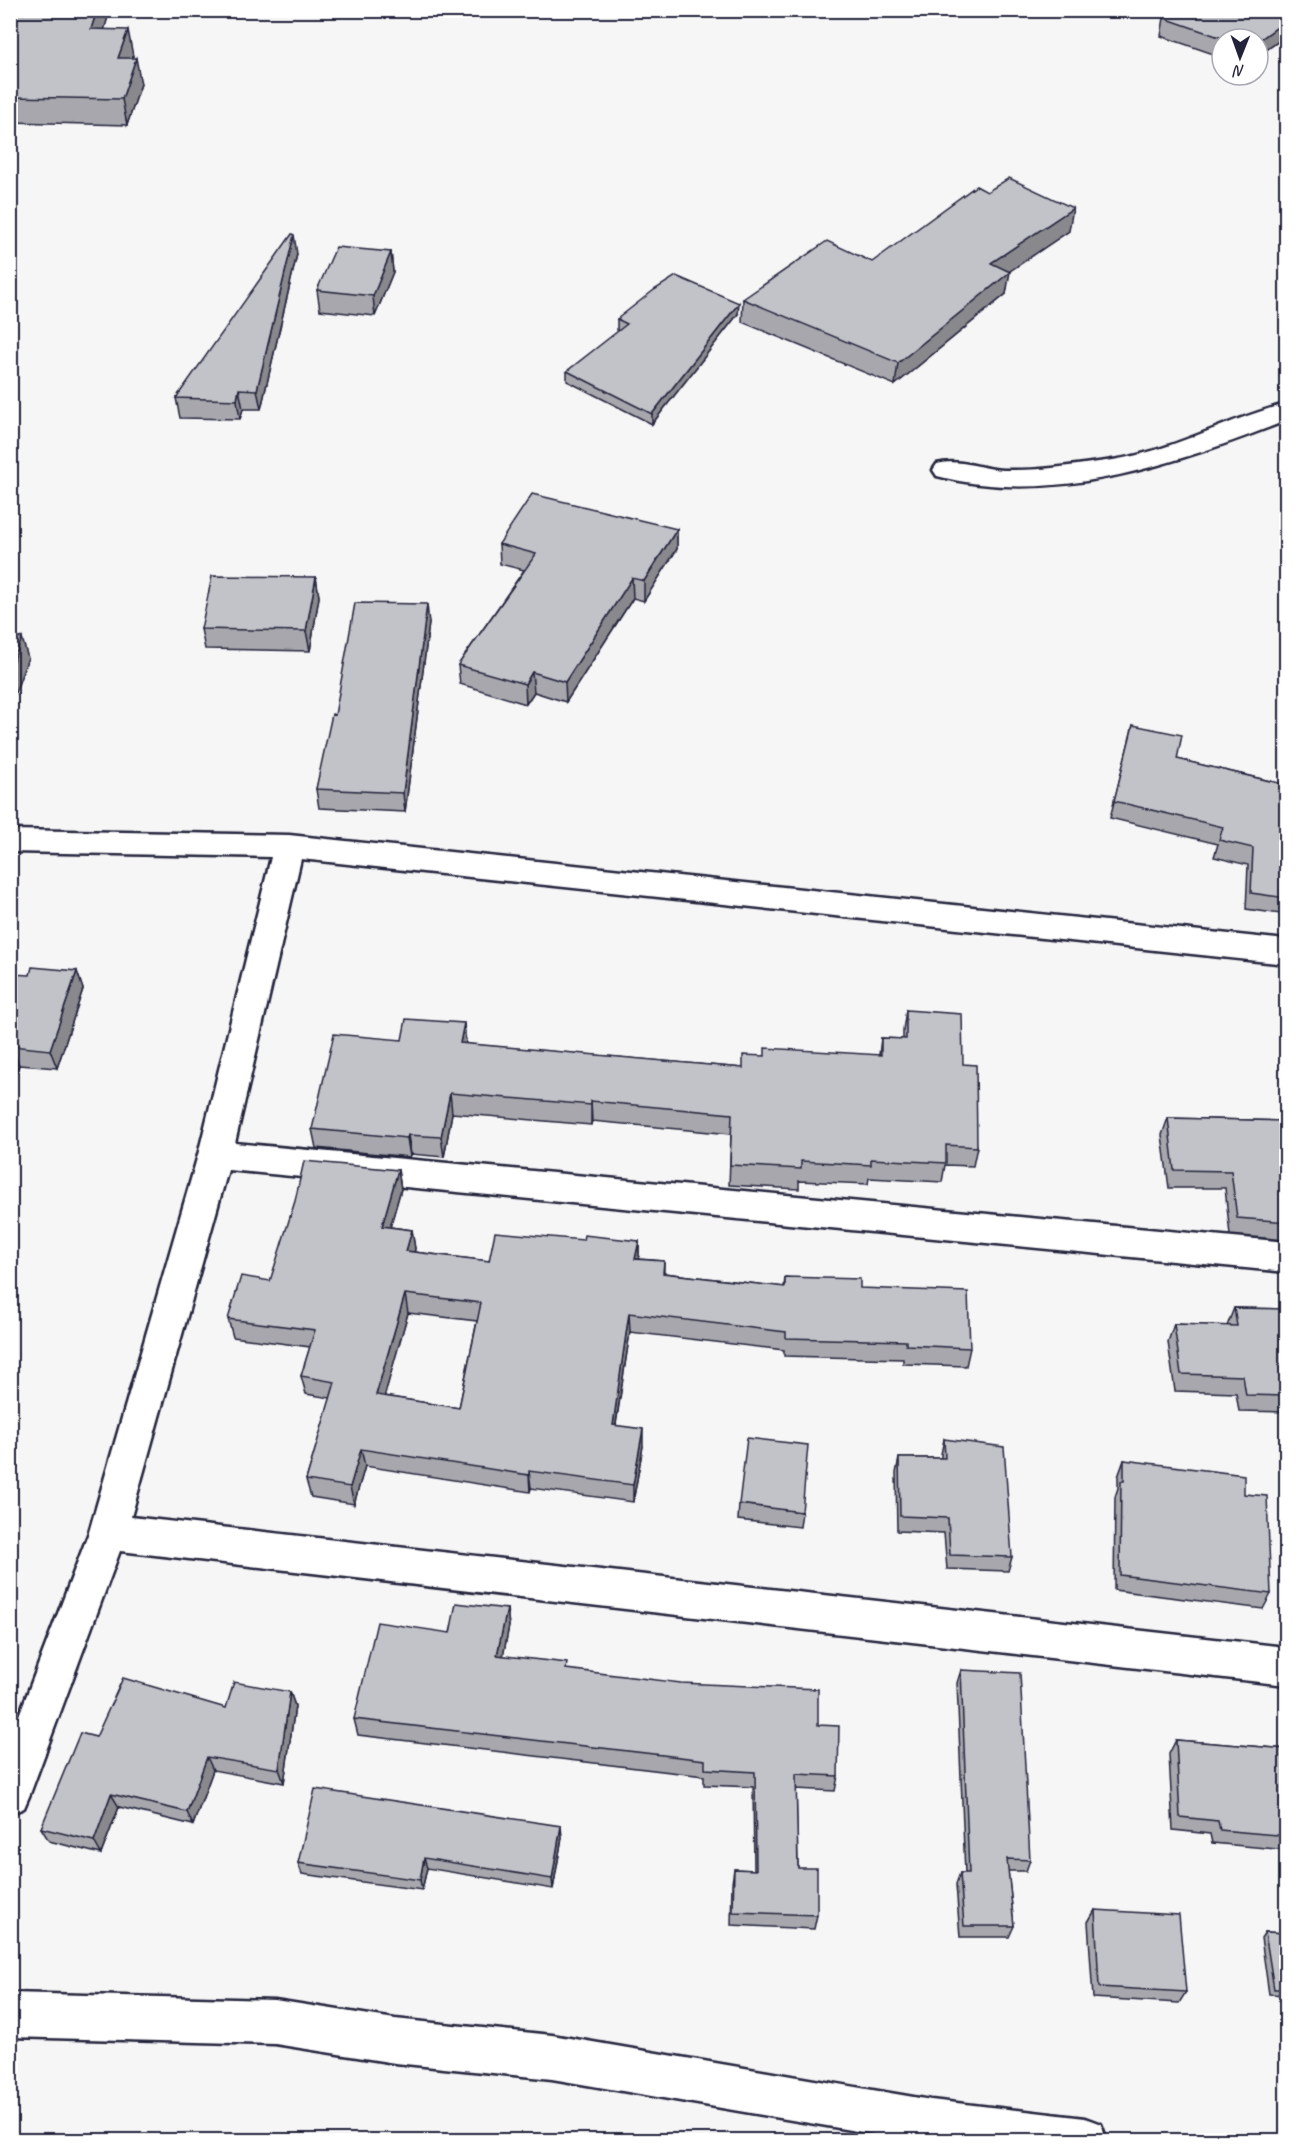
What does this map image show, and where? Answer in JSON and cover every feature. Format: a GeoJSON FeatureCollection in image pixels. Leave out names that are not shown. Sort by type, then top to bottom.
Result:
{"type":"FeatureCollection","features":[{"type":"Feature","properties":{"kind":"street"},"geometry":{"type":"LineString","coordinates":[[946,470],[995,478],[1028,479],[1116,468],[1193,447],[1287,412]]}},
{"type":"Feature","properties":{"kind":"street"},"geometry":{"type":"LineString","coordinates":[[10,840],[289,846],[1287,952]]}},
{"type":"Feature","properties":{"kind":"street"},"geometry":{"type":"LineString","coordinates":[[10,1794],[108,1532],[215,1155],[289,846]]}},
{"type":"Feature","properties":{"kind":"street"},"geometry":{"type":"LineString","coordinates":[[215,1155],[1287,1257]]}},
{"type":"Feature","properties":{"kind":"street"},"geometry":{"type":"LineString","coordinates":[[108,1532],[1287,1666]]}},
{"type":"Feature","properties":{"kind":"street"},"geometry":{"type":"LineString","coordinates":[[10,2015],[275,2022],[395,2041],[552,2057],[931,2122],[1085,2140]]}},
{"type":"Feature","properties":{"kind":"building"},"geometry":{"type":"Polygon","coordinates":[[[19,10],[97,10],[91,29],[128,30],[118,58],[136,58],[122,99],[10,97],[10,31],[19,10]]]}},
{"type":"Feature","properties":{"kind":"building"},"geometry":{"type":"Polygon","coordinates":[[[1174,10],[1287,10],[1287,20],[1270,32],[1270,27],[1210,27],[1210,34],[1164,18],[1174,10]]]}},
{"type":"Feature","properties":{"kind":"building"},"geometry":{"type":"Polygon","coordinates":[[[1009,178],[1073,208],[991,263],[1010,272],[898,363],[743,299],[827,241],[872,262],[976,186],[987,192],[1009,178]]]}},
{"type":"Feature","properties":{"kind":"building"},"geometry":{"type":"Polygon","coordinates":[[[292,234],[294,235],[257,390],[239,389],[237,400],[176,398],[292,234]]]}},
{"type":"Feature","properties":{"kind":"building"},"geometry":{"type":"Polygon","coordinates":[[[336,247],[391,252],[373,296],[317,290],[336,247]]]}},
{"type":"Feature","properties":{"kind":"building"},"geometry":{"type":"Polygon","coordinates":[[[676,276],[739,303],[652,414],[567,371],[627,324],[617,319],[676,276]]]}},
{"type":"Feature","properties":{"kind":"building"},"geometry":{"type":"Polygon","coordinates":[[[532,494],[677,529],[644,581],[632,578],[565,682],[532,672],[525,684],[458,665],[536,554],[499,544],[532,494]]]}},
{"type":"Feature","properties":{"kind":"building"},"geometry":{"type":"Polygon","coordinates":[[[212,576],[316,577],[306,631],[201,629],[212,576]]]}},
{"type":"Feature","properties":{"kind":"building"},"geometry":{"type":"Polygon","coordinates":[[[355,603],[427,604],[403,793],[316,789],[332,714],[335,715],[355,603]]]}},
{"type":"Feature","properties":{"kind":"building"},"geometry":{"type":"Polygon","coordinates":[[[10,637],[22,638],[10,669],[10,637]]]}},
{"type":"Feature","properties":{"kind":"building"},"geometry":{"type":"Polygon","coordinates":[[[1133,725],[1182,735],[1177,759],[1287,785],[1287,898],[1251,893],[1253,848],[1219,840],[1223,827],[1114,801],[1133,725]]]}},
{"type":"Feature","properties":{"kind":"building"},"geometry":{"type":"Polygon","coordinates":[[[32,967],[77,971],[50,1050],[12,1046],[10,1050],[10,974],[30,975],[32,967]]]}},
{"type":"Feature","properties":{"kind":"building"},"geometry":{"type":"Polygon","coordinates":[[[906,1010],[962,1014],[963,1064],[976,1065],[977,1147],[946,1145],[946,1163],[871,1159],[871,1165],[801,1161],[801,1169],[730,1165],[732,1114],[591,1101],[591,1105],[450,1093],[441,1137],[408,1135],[407,1138],[312,1129],[334,1034],[402,1040],[406,1019],[464,1023],[460,1043],[743,1068],[743,1055],[765,1056],[765,1048],[881,1055],[881,1038],[906,1039],[906,1010]]]}},
{"type":"Feature","properties":{"kind":"building"},"geometry":{"type":"Polygon","coordinates":[[[1168,1118],[1287,1121],[1287,1222],[1237,1218],[1231,1171],[1174,1170],[1168,1118]]]}},
{"type":"Feature","properties":{"kind":"building"},"geometry":{"type":"Polygon","coordinates":[[[304,1161],[398,1170],[382,1226],[412,1230],[406,1251],[489,1261],[495,1232],[583,1240],[584,1235],[639,1241],[635,1259],[664,1261],[663,1273],[785,1287],[785,1277],[860,1279],[860,1288],[968,1292],[970,1348],[906,1345],[906,1341],[786,1338],[786,1332],[629,1313],[613,1425],[643,1429],[633,1485],[529,1471],[529,1475],[361,1449],[350,1487],[306,1480],[335,1382],[301,1376],[315,1330],[228,1319],[241,1276],[270,1281],[295,1201],[304,1161]],[[405,1294],[376,1395],[459,1408],[481,1303],[405,1294]]]}},
{"type":"Feature","properties":{"kind":"building"},"geometry":{"type":"Polygon","coordinates":[[[1234,1308],[1287,1309],[1287,1396],[1246,1395],[1243,1376],[1181,1374],[1174,1324],[1237,1326],[1234,1308]]]}},
{"type":"Feature","properties":{"kind":"building"},"geometry":{"type":"Polygon","coordinates":[[[747,1438],[808,1445],[802,1512],[739,1504],[747,1438]]]}},
{"type":"Feature","properties":{"kind":"building"},"geometry":{"type":"Polygon","coordinates":[[[944,1439],[1004,1447],[1012,1557],[950,1555],[948,1518],[900,1516],[899,1458],[945,1458],[944,1439]]]}},
{"type":"Feature","properties":{"kind":"building"},"geometry":{"type":"Polygon","coordinates":[[[1124,1460],[1244,1475],[1244,1494],[1267,1496],[1271,1594],[1120,1575],[1121,1481],[1124,1481],[1124,1460]]]}},
{"type":"Feature","properties":{"kind":"building"},"geometry":{"type":"Polygon","coordinates":[[[456,1603],[507,1609],[497,1655],[567,1663],[566,1669],[681,1683],[818,1689],[818,1725],[839,1726],[838,1776],[796,1774],[798,1868],[817,1868],[817,1915],[733,1912],[734,1869],[756,1870],[755,1772],[705,1769],[705,1760],[354,1719],[377,1622],[450,1633],[456,1603]]]}},
{"type":"Feature","properties":{"kind":"building"},"geometry":{"type":"Polygon","coordinates":[[[961,1670],[1020,1673],[1030,1860],[1007,1859],[1014,1926],[964,1926],[960,1873],[969,1873],[961,1670]]]}},
{"type":"Feature","properties":{"kind":"building"},"geometry":{"type":"Polygon","coordinates":[[[123,1678],[226,1708],[234,1682],[290,1692],[279,1769],[207,1757],[187,1812],[111,1794],[94,1841],[41,1828],[80,1733],[96,1737],[123,1678]]]}},
{"type":"Feature","properties":{"kind":"building"},"geometry":{"type":"Polygon","coordinates":[[[1176,1740],[1287,1749],[1287,1836],[1220,1830],[1218,1821],[1180,1817],[1176,1740]]]}},
{"type":"Feature","properties":{"kind":"building"},"geometry":{"type":"Polygon","coordinates":[[[315,1789],[561,1826],[552,1879],[424,1858],[420,1880],[298,1863],[315,1789]]]}},
{"type":"Feature","properties":{"kind":"building"},"geometry":{"type":"Polygon","coordinates":[[[1095,1910],[1179,1915],[1186,1992],[1099,1987],[1095,1910]]]}},
{"type":"Feature","properties":{"kind":"building"},"geometry":{"type":"Polygon","coordinates":[[[1265,1932],[1287,1933],[1287,1989],[1274,1989],[1265,1932]]]}},
{"type":"Feature","properties":{"kind":"building"},"geometry":{"type":"Polygon","coordinates":[[[554,2138],[581,2140],[554,2140],[554,2138]]]}}]}
